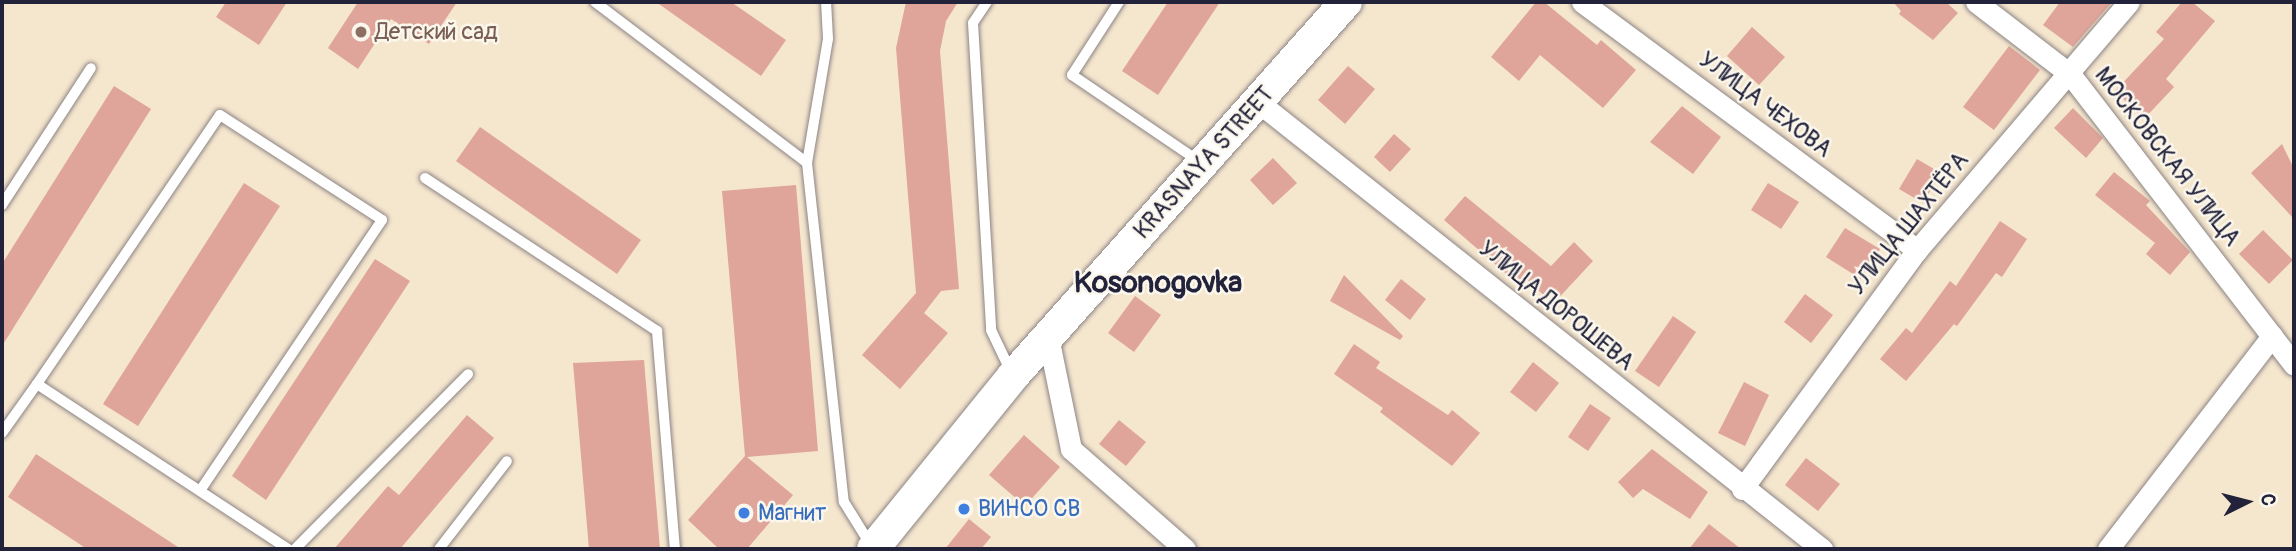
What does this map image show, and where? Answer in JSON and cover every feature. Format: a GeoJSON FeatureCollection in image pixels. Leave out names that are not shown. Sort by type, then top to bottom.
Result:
{"type":"FeatureCollection","features":[{"type":"Feature","properties":{"kind":"street","name":"KRASNAYA STREET"},"geometry":{"type":"LineString","coordinates":[[873,549],[1013,376],[1346,2]]}},
{"type":"Feature","properties":{"kind":"street","name":"УЛИЦА ЧЕХОВА"},"geometry":{"type":"LineString","coordinates":[[1582,2],[1917,250]]}},
{"type":"Feature","properties":{"kind":"street","name":"МОСКОВСКАЯ УЛИЦА"},"geometry":{"type":"LineString","coordinates":[[1976,2],[2070,74],[2294,365]]}},
{"type":"Feature","properties":{"kind":"street","name":"УЛИЦА ШАХТЁРА"},"geometry":{"type":"LineString","coordinates":[[1742,489],[1917,250],[2129,2]]}},
{"type":"Feature","properties":{"kind":"street","name":"УЛИЦА ДОРОШЕВА"},"geometry":{"type":"LineString","coordinates":[[1258,102],[1742,489],[1822,549]]}},
{"type":"Feature","properties":{"kind":"street"},"geometry":{"type":"LineString","coordinates":[[2109,549],[2272,336]]}},
{"type":"Feature","properties":{"kind":"street"},"geometry":{"type":"LineString","coordinates":[[1048,337],[1071,449],[1185,549]]}},
{"type":"Feature","properties":{"kind":"lane"},"geometry":{"type":"LineString","coordinates":[[596,2],[807,163]]}},
{"type":"Feature","properties":{"kind":"lane"},"geometry":{"type":"LineString","coordinates":[[826,2],[828,39],[807,163],[844,502],[873,549]]}},
{"type":"Feature","properties":{"kind":"lane"},"geometry":{"type":"LineString","coordinates":[[987,2],[973,23],[991,330],[1013,376]]}},
{"type":"Feature","properties":{"kind":"lane"},"geometry":{"type":"LineString","coordinates":[[1119,2],[1072,75],[1202,163]]}},
{"type":"Feature","properties":{"kind":"lane"},"geometry":{"type":"LineString","coordinates":[[2,205],[91,68]]}},
{"type":"Feature","properties":{"kind":"lane"},"geometry":{"type":"LineString","coordinates":[[2,433],[220,115],[382,220],[200,491]]}},
{"type":"Feature","properties":{"kind":"lane"},"geometry":{"type":"LineString","coordinates":[[425,178],[657,331],[675,549]]}},
{"type":"Feature","properties":{"kind":"lane"},"geometry":{"type":"LineString","coordinates":[[295,549],[468,374]]}},
{"type":"Feature","properties":{"kind":"lane"},"geometry":{"type":"LineString","coordinates":[[37,384],[288,549]]}},
{"type":"Feature","properties":{"kind":"lane"},"geometry":{"type":"LineString","coordinates":[[439,549],[508,461]]}},
{"type":"Feature","properties":{"kind":"building"},"geometry":{"type":"Polygon","coordinates":[[[226,2],[287,2],[259,45],[216,17],[226,2]]]}},
{"type":"Feature","properties":{"kind":"building","name":"Детский сад"},"geometry":{"type":"Polygon","coordinates":[[[358,2],[457,2],[429,44],[391,19],[358,69],[328,48],[358,2]]]}},
{"type":"Feature","properties":{"kind":"building"},"geometry":{"type":"Polygon","coordinates":[[[656,2],[731,2],[786,40],[761,76],[656,2]]]}},
{"type":"Feature","properties":{"kind":"building"},"geometry":{"type":"Polygon","coordinates":[[[906,2],[958,2],[946,21],[940,51],[959,289],[941,291],[924,313],[948,333],[900,389],[862,355],[916,293],[896,48],[906,2]]]}},
{"type":"Feature","properties":{"kind":"building"},"geometry":{"type":"Polygon","coordinates":[[[1168,2],[1220,2],[1158,95],[1122,71],[1168,2]]]}},
{"type":"Feature","properties":{"kind":"building"},"geometry":{"type":"Polygon","coordinates":[[[1536,2],[1544,2],[1597,45],[1601,40],[1636,70],[1603,108],[1540,55],[1519,81],[1491,57],[1536,2]]]}},
{"type":"Feature","properties":{"kind":"building"},"geometry":{"type":"Polygon","coordinates":[[[1893,2],[1946,2],[1958,13],[1933,40],[1899,14],[1901,11],[1893,2]]]}},
{"type":"Feature","properties":{"kind":"building"},"geometry":{"type":"Polygon","coordinates":[[[2060,2],[2112,2],[2073,47],[2043,25],[2060,2]]]}},
{"type":"Feature","properties":{"kind":"building"},"geometry":{"type":"Polygon","coordinates":[[[2182,2],[2192,2],[2215,21],[2166,79],[2174,87],[2144,119],[2115,91],[2164,39],[2156,32],[2182,2]]]}},
{"type":"Feature","properties":{"kind":"building"},"geometry":{"type":"Polygon","coordinates":[[[1752,27],[1785,57],[1759,85],[1727,56],[1752,27]]]}},
{"type":"Feature","properties":{"kind":"building"},"geometry":{"type":"Polygon","coordinates":[[[2009,46],[2040,70],[1994,130],[1963,107],[2009,46]]]}},
{"type":"Feature","properties":{"kind":"building"},"geometry":{"type":"Polygon","coordinates":[[[1348,66],[1375,89],[1345,124],[1318,100],[1348,66]]]}},
{"type":"Feature","properties":{"kind":"building"},"geometry":{"type":"Polygon","coordinates":[[[114,86],[151,109],[2,346],[2,264],[114,86]]]}},
{"type":"Feature","properties":{"kind":"building"},"geometry":{"type":"Polygon","coordinates":[[[1682,106],[1721,137],[1693,174],[1650,142],[1682,106]]]}},
{"type":"Feature","properties":{"kind":"building"},"geometry":{"type":"Polygon","coordinates":[[[2073,108],[2103,138],[2086,158],[2054,128],[2073,108]]]}},
{"type":"Feature","properties":{"kind":"building"},"geometry":{"type":"Polygon","coordinates":[[[480,127],[641,240],[617,274],[456,161],[480,127]]]}},
{"type":"Feature","properties":{"kind":"building"},"geometry":{"type":"Polygon","coordinates":[[[1394,134],[1411,149],[1390,172],[1374,157],[1394,134]]]}},
{"type":"Feature","properties":{"kind":"building"},"geometry":{"type":"Polygon","coordinates":[[[2282,144],[2294,169],[2294,219],[2251,173],[2282,144]]]}},
{"type":"Feature","properties":{"kind":"building"},"geometry":{"type":"Polygon","coordinates":[[[1273,158],[1297,183],[1273,205],[1250,180],[1273,158]]]}},
{"type":"Feature","properties":{"kind":"building"},"geometry":{"type":"Polygon","coordinates":[[[1917,159],[1941,173],[1923,203],[1899,189],[1917,159]]]}},
{"type":"Feature","properties":{"kind":"building"},"geometry":{"type":"Polygon","coordinates":[[[2114,172],[2150,201],[2146,205],[2190,252],[2170,275],[2146,254],[2155,243],[2095,195],[2114,172]]]}},
{"type":"Feature","properties":{"kind":"building"},"geometry":{"type":"Polygon","coordinates":[[[244,183],[280,206],[138,426],[103,404],[244,183]]]}},
{"type":"Feature","properties":{"kind":"building"},"geometry":{"type":"Polygon","coordinates":[[[1768,183],[1799,202],[1781,229],[1751,210],[1768,183]]]}},
{"type":"Feature","properties":{"kind":"building"},"geometry":{"type":"Polygon","coordinates":[[[796,185],[818,451],[747,457],[793,495],[747,549],[719,549],[688,520],[745,456],[722,191],[796,185]]]}},
{"type":"Feature","properties":{"kind":"building"},"geometry":{"type":"Polygon","coordinates":[[[1465,196],[1551,266],[1574,242],[1593,261],[1553,304],[1523,276],[1517,283],[1444,220],[1465,196]]]}},
{"type":"Feature","properties":{"kind":"building"},"geometry":{"type":"Polygon","coordinates":[[[2000,221],[2027,239],[2002,277],[1996,273],[1957,326],[1954,324],[1906,381],[1880,359],[1906,328],[1912,333],[1950,281],[1956,286],[2000,221]]]}},
{"type":"Feature","properties":{"kind":"building"},"geometry":{"type":"Polygon","coordinates":[[[1845,228],[1880,249],[1861,279],[1826,257],[1845,228]]]}},
{"type":"Feature","properties":{"kind":"building"},"geometry":{"type":"Polygon","coordinates":[[[2263,230],[2293,260],[2269,284],[2239,254],[2263,230]]]}},
{"type":"Feature","properties":{"kind":"building"},"geometry":{"type":"Polygon","coordinates":[[[375,259],[410,281],[266,500],[232,476],[375,259]]]}},
{"type":"Feature","properties":{"kind":"building"},"geometry":{"type":"Polygon","coordinates":[[[1344,275],[1403,336],[1400,340],[1330,301],[1344,275]]]}},
{"type":"Feature","properties":{"kind":"building"},"geometry":{"type":"Polygon","coordinates":[[[1401,279],[1426,299],[1410,320],[1385,300],[1401,279]]]}},
{"type":"Feature","properties":{"kind":"building"},"geometry":{"type":"Polygon","coordinates":[[[1805,294],[1833,315],[1811,343],[1784,322],[1805,294]]]}},
{"type":"Feature","properties":{"kind":"building"},"geometry":{"type":"Polygon","coordinates":[[[1135,296],[1161,315],[1134,352],[1108,333],[1135,296]]]}},
{"type":"Feature","properties":{"kind":"building"},"geometry":{"type":"Polygon","coordinates":[[[1673,316],[1696,332],[1659,387],[1635,371],[1673,316]]]}},
{"type":"Feature","properties":{"kind":"building"},"geometry":{"type":"Polygon","coordinates":[[[1354,344],[1380,362],[1376,368],[1448,415],[1452,410],[1480,433],[1452,466],[1380,412],[1383,408],[1334,374],[1354,344]]]}},
{"type":"Feature","properties":{"kind":"building"},"geometry":{"type":"Polygon","coordinates":[[[644,360],[660,549],[589,549],[573,363],[644,360]]]}},
{"type":"Feature","properties":{"kind":"building"},"geometry":{"type":"Polygon","coordinates":[[[1533,362],[1559,383],[1536,412],[1510,392],[1533,362]]]}},
{"type":"Feature","properties":{"kind":"building"},"geometry":{"type":"Polygon","coordinates":[[[1744,382],[1769,395],[1745,446],[1718,433],[1744,382]]]}},
{"type":"Feature","properties":{"kind":"building"},"geometry":{"type":"Polygon","coordinates":[[[1590,404],[1611,418],[1588,451],[1568,437],[1590,404]]]}},
{"type":"Feature","properties":{"kind":"building"},"geometry":{"type":"Polygon","coordinates":[[[467,415],[494,438],[400,549],[334,549],[388,486],[399,495],[467,415]]]}},
{"type":"Feature","properties":{"kind":"building"},"geometry":{"type":"Polygon","coordinates":[[[1119,420],[1146,442],[1126,466],[1099,444],[1119,420]]]}},
{"type":"Feature","properties":{"kind":"building"},"geometry":{"type":"Polygon","coordinates":[[[1024,435],[1060,467],[1025,506],[989,475],[1024,435]]]}},
{"type":"Feature","properties":{"kind":"building"},"geometry":{"type":"Polygon","coordinates":[[[1652,449],[1708,492],[1690,519],[1643,489],[1633,498],[1618,482],[1652,449]]]}},
{"type":"Feature","properties":{"kind":"building"},"geometry":{"type":"Polygon","coordinates":[[[36,454],[181,549],[87,549],[8,497],[36,454]]]}},
{"type":"Feature","properties":{"kind":"building"},"geometry":{"type":"Polygon","coordinates":[[[1806,458],[1840,484],[1818,511],[1785,485],[1806,458]]]}},
{"type":"Feature","properties":{"kind":"building"},"geometry":{"type":"Polygon","coordinates":[[[969,519],[991,537],[981,549],[945,549],[969,519]]]}},
{"type":"Feature","properties":{"kind":"building"},"geometry":{"type":"Polygon","coordinates":[[[1709,524],[1741,549],[1689,549],[1709,524]]]}},
{"type":"Feature","properties":{"kind":"place","name":"Детский сад"},"geometry":{"type":"Point","coordinates":[361,32]}},
{"type":"Feature","properties":{"kind":"place","name":"ВИНСО СВ"},"geometry":{"type":"Point","coordinates":[964,509]}},
{"type":"Feature","properties":{"kind":"place","name":"Магнит"},"geometry":{"type":"Point","coordinates":[744,513]}},
{"type":"Feature","properties":{"kind":"district","name":"Kosonogovka"},"geometry":{"type":"Point","coordinates":[1158,283]}}]}
